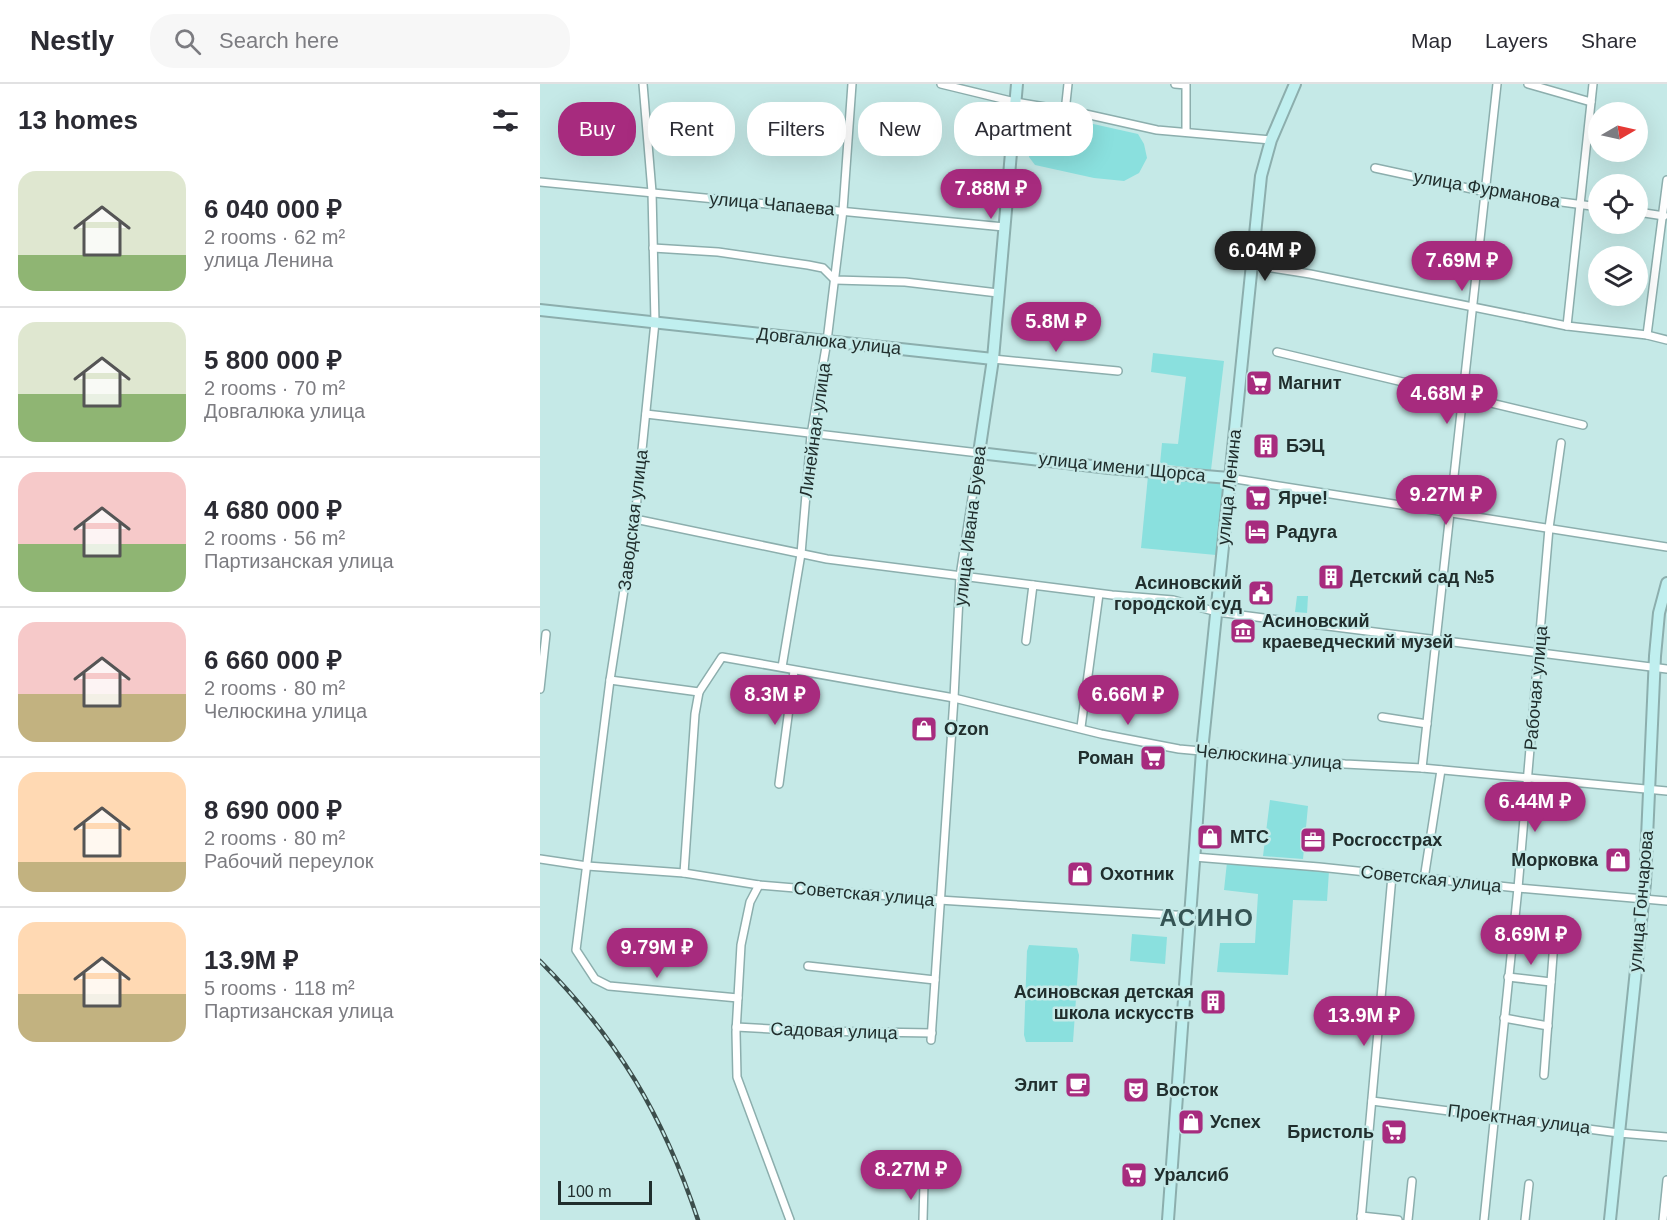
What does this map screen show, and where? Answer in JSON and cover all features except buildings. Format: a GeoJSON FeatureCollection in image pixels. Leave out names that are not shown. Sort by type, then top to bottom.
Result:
{"type":"FeatureCollection","features":[{"type":"Feature","properties":{"kind":"street","name":"Заводская улица"},"geometry":{"type":"LineString","coordinates":[[644,84],[652,192],[655,322],[635,519],[610,680],[576,950],[595,979],[609,986],[738,998]]}},
{"type":"Feature","properties":{"kind":"street","name":"Линейная улица"},"geometry":{"type":"LineString","coordinates":[[782,667],[801,554],[811,435],[835,280],[843,210],[852,84]]}},
{"type":"Feature","properties":{"kind":"street"},"geometry":{"type":"LineString","coordinates":[[941,84],[1015,102]]}},
{"type":"Feature","properties":{"kind":"street","name":"улица Ивана Буева"},"geometry":{"type":"LineString","coordinates":[[1015,102],[1017,84]]}},
{"type":"Feature","properties":{"kind":"street"},"geometry":{"type":"LineString","coordinates":[[1066,102],[1068,84]]}},
{"type":"Feature","properties":{"kind":"street"},"geometry":{"type":"LineString","coordinates":[[1175,84],[1186,85],[1186,132]]}},
{"type":"Feature","properties":{"kind":"street","name":"улица Ленина"},"geometry":{"type":"LineString","coordinates":[[1168,1220],[1202,751],[1261,176],[1270,140],[1295,84]]}},
{"type":"Feature","properties":{"kind":"street"},"geometry":{"type":"LineString","coordinates":[[1422,768],[1497,84]]}},
{"type":"Feature","properties":{"kind":"street"},"geometry":{"type":"LineString","coordinates":[[1528,84],[1591,102],[1593,84]]}},
{"type":"Feature","properties":{"kind":"street"},"geometry":{"type":"LineString","coordinates":[[1093,116],[1157,130],[1270,140]]}},
{"type":"Feature","properties":{"kind":"street"},"geometry":{"type":"LineString","coordinates":[[1567,326],[1588,128]]}},
{"type":"Feature","properties":{"kind":"street","name":"улица Ивана Буева"},"geometry":{"type":"LineString","coordinates":[[932,1037],[960,576],[993,359],[1010,156]]}},
{"type":"Feature","properties":{"kind":"street","name":"улица Фурманова"},"geometry":{"type":"LineString","coordinates":[[1375,168],[1486,192],[1588,205]]}},
{"type":"Feature","properties":{"kind":"street"},"geometry":{"type":"LineString","coordinates":[[1647,335],[1665,216],[1667,180]]}},
{"type":"Feature","properties":{"kind":"street","name":"улица Чапаева"},"geometry":{"type":"LineString","coordinates":[[540,182],[1004,227]]}},
{"type":"Feature","properties":{"kind":"street"},"geometry":{"type":"LineString","coordinates":[[1648,213],[1665,216]]}},
{"type":"Feature","properties":{"kind":"street"},"geometry":{"type":"LineString","coordinates":[[653,248],[718,252],[808,265],[823,268],[835,280],[905,282],[998,293]]}},
{"type":"Feature","properties":{"kind":"street"},"geometry":{"type":"LineString","coordinates":[[1252,265],[1310,274],[1567,326],[1667,339]]}},
{"type":"Feature","properties":{"kind":"street","name":"Довгалюка улица"},"geometry":{"type":"LineString","coordinates":[[540,309],[1118,371]]}},
{"type":"Feature","properties":{"kind":"street"},"geometry":{"type":"LineString","coordinates":[[1277,352],[1583,425]]}},
{"type":"Feature","properties":{"kind":"street","name":"улица имени Щорса"},"geometry":{"type":"LineString","coordinates":[[646,414],[1109,468],[1229,478],[1667,547]]}},
{"type":"Feature","properties":{"kind":"street","name":"Рабочая улица"},"geometry":{"type":"LineString","coordinates":[[1484,1220],[1518,888],[1550,528],[1561,443]]}},
{"type":"Feature","properties":{"kind":"street"},"geometry":{"type":"LineString","coordinates":[[635,519],[827,559],[1099,594],[1173,600],[1217,612],[1667,669]]}},
{"type":"Feature","properties":{"kind":"street","name":"улица Гончарова"},"geometry":{"type":"LineString","coordinates":[[1610,1220],[1642,900],[1654,668],[1659,613],[1667,583]]}},
{"type":"Feature","properties":{"kind":"street"},"geometry":{"type":"LineString","coordinates":[[1026,641],[1033,585]]}},
{"type":"Feature","properties":{"kind":"street"},"geometry":{"type":"LineString","coordinates":[[1082,727],[1099,594]]}},
{"type":"Feature","properties":{"kind":"street"},"geometry":{"type":"LineString","coordinates":[[540,689],[546,634]]}},
{"type":"Feature","properties":{"kind":"street","name":"Челюскина улица"},"geometry":{"type":"LineString","coordinates":[[699,692],[722,657],[954,698],[1082,727],[1101,734],[1179,749],[1345,764],[1422,768],[1667,791]]}},
{"type":"Feature","properties":{"kind":"street"},"geometry":{"type":"LineString","coordinates":[[779,784],[794,671]]}},
{"type":"Feature","properties":{"kind":"street"},"geometry":{"type":"LineString","coordinates":[[610,680],[699,692],[695,714],[684,873]]}},
{"type":"Feature","properties":{"kind":"street"},"geometry":{"type":"LineString","coordinates":[[1382,717],[1427,724]]}},
{"type":"Feature","properties":{"kind":"street"},"geometry":{"type":"LineString","coordinates":[[1424,879],[1442,770]]}},
{"type":"Feature","properties":{"kind":"street","name":"Советская улица"},"geometry":{"type":"LineString","coordinates":[[1194,857],[1319,867],[1667,902]]}},
{"type":"Feature","properties":{"kind":"street","name":"Советская улица"},"geometry":{"type":"LineString","coordinates":[[540,859],[587,866],[684,873],[759,885],[939,900],[1190,916]]}},
{"type":"Feature","properties":{"kind":"street"},"geometry":{"type":"LineString","coordinates":[[1392,876],[1361,1218],[1398,1220]]}},
{"type":"Feature","properties":{"kind":"street"},"geometry":{"type":"LineString","coordinates":[[759,885],[750,902],[741,945],[736,1027],[737,1077],[790,1220]]}},
{"type":"Feature","properties":{"kind":"street"},"geometry":{"type":"LineString","coordinates":[[1544,1075],[1554,942]]}},
{"type":"Feature","properties":{"kind":"street"},"geometry":{"type":"LineString","coordinates":[[808,966],[935,980]]}},
{"type":"Feature","properties":{"kind":"street"},"geometry":{"type":"LineString","coordinates":[[1508,977],[1551,982]]}},
{"type":"Feature","properties":{"kind":"street"},"geometry":{"type":"LineString","coordinates":[[1504,1018],[1548,1026]]}},
{"type":"Feature","properties":{"kind":"street","name":"Садовая улица"},"geometry":{"type":"LineString","coordinates":[[736,1027],[932,1037]]}},
{"type":"Feature","properties":{"kind":"street","name":"Проектная улица"},"geometry":{"type":"LineString","coordinates":[[1371,1101],[1494,1115],[1619,1133],[1667,1137]]}},
{"type":"Feature","properties":{"kind":"street"},"geometry":{"type":"LineString","coordinates":[[1663,1220],[1667,1180]]}},
{"type":"Feature","properties":{"kind":"street"},"geometry":{"type":"LineString","coordinates":[[1408,1220],[1412,1181]]}},
{"type":"Feature","properties":{"kind":"street"},"geometry":{"type":"LineString","coordinates":[[923,1220],[924,1182]]}},
{"type":"Feature","properties":{"kind":"street"},"geometry":{"type":"LineString","coordinates":[[1525,1220],[1529,1184]]}},
{"type":"Feature","properties":{"kind":"shaded area"},"geometry":{"type":"Polygon","coordinates":[[[1093,124],[1138,134],[1144,144],[1147,158],[1139,173],[1124,181],[1094,178],[1035,165],[1029,157],[1093,156],[1093,124]]]}},
{"type":"Feature","properties":{"kind":"shaded area"},"geometry":{"type":"Polygon","coordinates":[[[1153,353],[1224,361],[1211,470],[1160,464],[1162,443],[1178,444],[1186,377],[1151,372],[1153,353]]]}},
{"type":"Feature","properties":{"kind":"shaded area"},"geometry":{"type":"Polygon","coordinates":[[[1148,476],[1223,483],[1216,555],[1141,548],[1148,476]]]}},
{"type":"Feature","properties":{"kind":"shaded area"},"geometry":{"type":"Polygon","coordinates":[[[1297,596],[1308,596],[1307,613],[1295,612],[1297,596]]]}},
{"type":"Feature","properties":{"kind":"shaded area"},"geometry":{"type":"Polygon","coordinates":[[[1270,800],[1308,806],[1303,859],[1263,856],[1270,800]]]}},
{"type":"Feature","properties":{"kind":"shaded area"},"geometry":{"type":"Polygon","coordinates":[[[1227,862],[1329,871],[1327,901],[1293,900],[1288,975],[1217,972],[1220,943],[1255,943],[1258,894],[1224,890],[1227,862]]]}},
{"type":"Feature","properties":{"kind":"shaded area"},"geometry":{"type":"Polygon","coordinates":[[[1132,934],[1167,937],[1165,964],[1130,961],[1132,934]]]}},
{"type":"Feature","properties":{"kind":"shaded area"},"geometry":{"type":"Polygon","coordinates":[[[1029,945],[1077,948],[1079,955],[1073,1042],[1026,1042],[1024,1035],[1029,945]]]}},
{"type":"Feature","properties":{"kind":"railway"},"geometry":{"type":"LineString","coordinates":[[540,961],[593,1020],[635,1080],[670,1146],[698,1220]]}},
{"type":"Feature","properties":{"kind":"place","name":"Магнит"},"geometry":{"type":"Point","coordinates":[1259,383]}},
{"type":"Feature","properties":{"kind":"place","name":"БЭЦ"},"geometry":{"type":"Point","coordinates":[1266,446]}},
{"type":"Feature","properties":{"kind":"place","name":"Ярче!"},"geometry":{"type":"Point","coordinates":[1258,498]}},
{"type":"Feature","properties":{"kind":"place","name":"Радуга"},"geometry":{"type":"Point","coordinates":[1257,532]}},
{"type":"Feature","properties":{"kind":"place","name":"Детский сад №5"},"geometry":{"type":"Point","coordinates":[1331,577]}},
{"type":"Feature","properties":{"kind":"place","name":"Асиновский городской суд"},"geometry":{"type":"Point","coordinates":[1261,593]}},
{"type":"Feature","properties":{"kind":"place","name":"Асиновский краеведческий музей"},"geometry":{"type":"Point","coordinates":[1243,631]}},
{"type":"Feature","properties":{"kind":"place","name":"Ozon"},"geometry":{"type":"Point","coordinates":[924,729]}},
{"type":"Feature","properties":{"kind":"place","name":"Роман"},"geometry":{"type":"Point","coordinates":[1153,758]}},
{"type":"Feature","properties":{"kind":"place","name":"МТС"},"geometry":{"type":"Point","coordinates":[1210,837]}},
{"type":"Feature","properties":{"kind":"place","name":"Росгосстрах"},"geometry":{"type":"Point","coordinates":[1313,840]}},
{"type":"Feature","properties":{"kind":"place","name":"Морковка"},"geometry":{"type":"Point","coordinates":[1618,860]}},
{"type":"Feature","properties":{"kind":"place","name":"Охотник"},"geometry":{"type":"Point","coordinates":[1080,874]}},
{"type":"Feature","properties":{"kind":"place","name":"Асиновская детская школа искусств"},"geometry":{"type":"Point","coordinates":[1213,1002]}},
{"type":"Feature","properties":{"kind":"place","name":"Элит"},"geometry":{"type":"Point","coordinates":[1078,1085]}},
{"type":"Feature","properties":{"kind":"place","name":"Восток"},"geometry":{"type":"Point","coordinates":[1136,1090]}},
{"type":"Feature","properties":{"kind":"place","name":"Успех"},"geometry":{"type":"Point","coordinates":[1191,1122]}},
{"type":"Feature","properties":{"kind":"place","name":"Бристоль"},"geometry":{"type":"Point","coordinates":[1394,1132]}},
{"type":"Feature","properties":{"kind":"place","name":"Уралсиб"},"geometry":{"type":"Point","coordinates":[1134,1175]}},
{"type":"Feature","properties":{"kind":"district","name":"АСИНО"},"geometry":{"type":"Point","coordinates":[1207,917]}}]}
